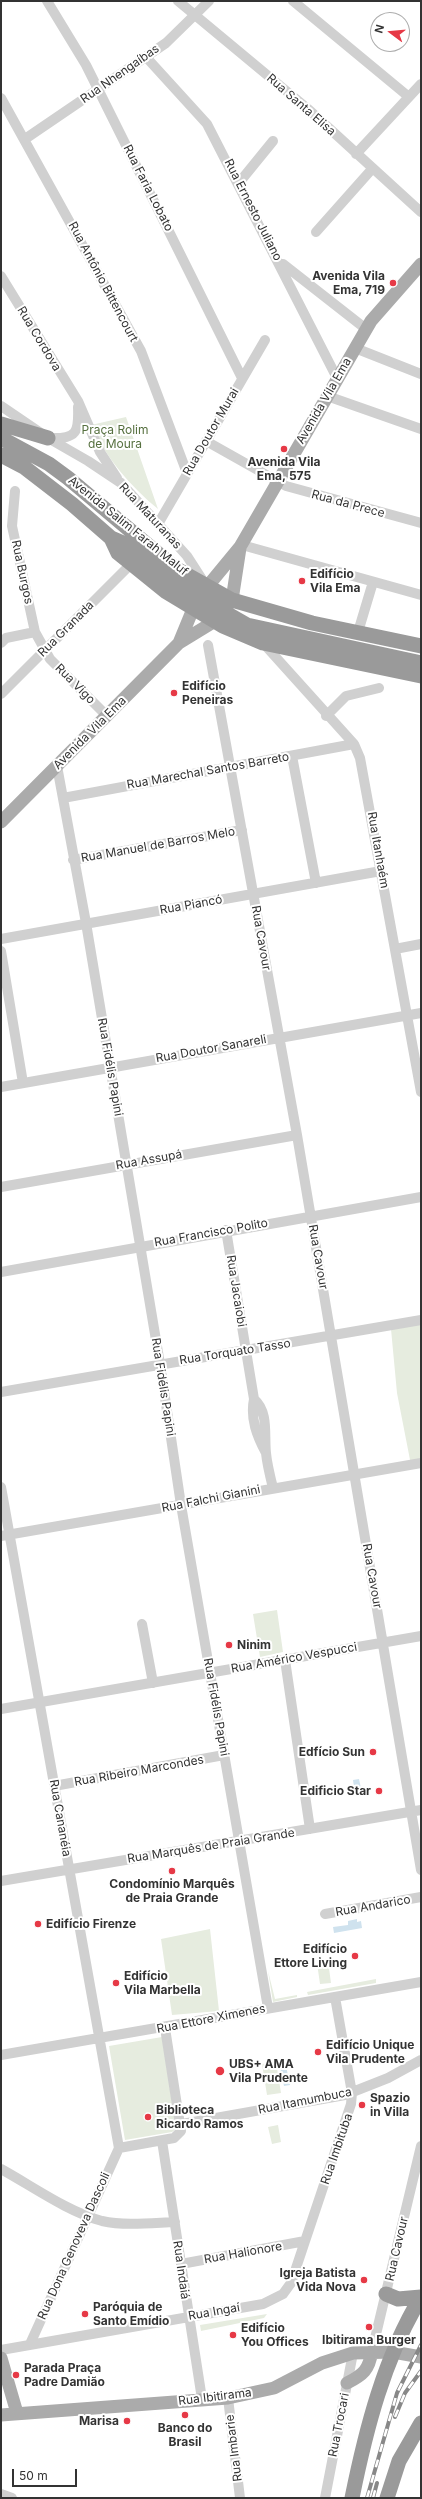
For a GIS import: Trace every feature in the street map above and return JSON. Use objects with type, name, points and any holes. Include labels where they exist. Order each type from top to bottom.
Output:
[{"type":"highway","points":[[1,424],[48,438]]},
{"type":"highway","name":"Avenida Salim Farah Maluf","points":[[1,438],[50,464],[68,478],[175,568],[200,598]]},
{"type":"highway","name":"Avenida Salim Farah Maluf","points":[[1,455],[24,467],[111,538],[118,553],[165,591],[200,598],[232,600],[270,612],[421,646]]},
{"type":"highway","points":[[111,538],[124,544],[170,581],[200,598],[218,617],[262,642],[421,676]]},
{"type":"highway","points":[[218,617],[286,634],[421,663]]},
{"type":"highway","points":[[386,2294],[398,2299],[421,2297]]},
{"type":"highway","points":[[352,2498],[374,2410],[393,2352],[421,2297]]},
{"type":"highway","points":[[387,2498],[399,2460],[421,2423]]},
{"type":"main road","name":"Avenida Vila Ema","points":[[179,643],[200,598],[241,546],[276,482],[366,329],[421,264]]},
{"type":"main road","name":"Avenida Vila Ema","points":[[1,822],[179,643],[218,617],[232,600],[241,546]]},
{"type":"main road","name":"Rua Ibitirama","points":[[1,2414],[228,2398],[274,2388],[322,2363],[353,2353],[372,2351],[393,2352],[421,2357]]},
{"type":"main road","points":[[347,2383],[358,2378],[370,2364],[372,2351]]},
{"type":"main road","points":[[1,2358],[17,2413]]},
{"type":"street","name":"Rua Faria Lobato","points":[[47,1],[98,90],[242,378]]},
{"type":"street","name":"Rua Santa Elisa","points":[[178,1],[308,109],[372,169],[421,212]]},
{"type":"street","name":"Rua Nhengaíbas","points":[[25,139],[166,43],[209,1]]},
{"type":"street","points":[[293,1],[409,97]]},
{"type":"street","name":"Rua Ernesto Juliano","points":[[146,57],[206,124],[280,262],[337,378]]},
{"type":"street","points":[[356,154],[421,84]]},
{"type":"street","name":"Rua Antônio Bittencourt","points":[[1,98],[141,351],[187,473]]},
{"type":"street","points":[[238,184],[273,141]]},
{"type":"street","points":[[316,232],[372,169]]},
{"type":"street","points":[[280,262],[366,329]]},
{"type":"street","name":"Rua Cordova","points":[[1,276],[78,401],[100,452],[121,484]]},
{"type":"street","name":"Rua Doutor Murai","points":[[158,524],[265,340]]},
{"type":"street","points":[[355,348],[421,374]]},
{"type":"street","points":[[327,396],[421,429]]},
{"type":"street","name":"Rua Cordova","points":[[48,438],[68,438],[74,434],[79,425],[78,401]]},
{"type":"street","name":"Rua Maturanas","points":[[1,406],[48,438],[88,461],[121,484],[187,556],[200,598]]},
{"type":"street","name":"Rua da Prece","points":[[206,441],[276,482],[295,490],[421,523]]},
{"type":"street","name":"Avenida Salim Farah Maluf","points":[[1,462],[24,467]]},
{"type":"street","name":"Rua Burgos","points":[[14,491],[12,526],[35,632],[45,651]]},
{"type":"street","points":[[241,546],[421,595]]},
{"type":"street","name":"Rua Granada","points":[[1,694],[131,564]]},
{"type":"street","points":[[358,632],[373,582]]},
{"type":"street","points":[[1,643],[6,638],[35,632]]},
{"type":"street","name":"Rua Itanhaém","points":[[262,642],[326,716],[354,744],[363,767],[421,1092]]},
{"type":"street","name":"Rua Cavour","points":[[208,645],[297,1134],[384,1643],[416,1811],[421,1870]]},
{"type":"street","name":"Rua Vigo","points":[[45,651],[107,716]]},
{"type":"street","points":[[326,716],[346,696],[379,688]]},
{"type":"street","name":"Rua Marechal Santos Barreto","points":[[63,798],[354,744]]},
{"type":"street","points":[[292,756],[316,883]]},
{"type":"street","name":"Rua Fidélis Papini","points":[[57,766],[73,860],[86,924],[160,1364],[181,1505],[268,2008]]},
{"type":"street","name":"Rua Manuel de Barros Melo","points":[[73,860],[242,830]]},
{"type":"street","name":"Rua Piancó","points":[[1,939],[381,871]]},
{"type":"street","points":[[395,948],[421,944]]},
{"type":"street","points":[[1,951],[23,1082]]},
{"type":"street","name":"Rua Doutor Sanareli","points":[[1,1086],[421,1013]]},
{"type":"street","name":"Rua Assupá","points":[[1,1188],[297,1134]]},
{"type":"street","name":"Rua Francisco Polito","points":[[1,1272],[226,1230],[421,1197]]},
{"type":"street","name":"Rua Jacaiobi","points":[[226,1230],[254,1399],[252,1409],[256,1432],[266,1453],[272,1488]]},
{"type":"street","name":"Rua Torquato Tasso","points":[[1,1392],[421,1320]]},
{"type":"street","name":"Rua Falchi Gianini","points":[[6,1536],[421,1463]]},
{"type":"street","name":"Rua Cananéia","points":[[1,1487],[6,1536],[39,1703],[119,2148]]},
{"type":"street","points":[[142,1624],[153,1683]]},
{"type":"street","name":"Rua Américo Vespucci","points":[[1,1709],[421,1636]]},
{"type":"street","points":[[285,1660],[310,1829]]},
{"type":"street","name":"Rua Ribeiro Marcondes","points":[[54,1786],[224,1755]]},
{"type":"street","name":"Rua Marquês de Praia Grande","points":[[1,1881],[416,1811]]},
{"type":"street","name":"Rua Andarico","points":[[325,1914],[421,1897]]},
{"type":"street","name":"Rua Ettore Ximenes","points":[[1,2055],[166,2028],[268,2008],[335,1998],[421,1982]]},
{"type":"street","name":"Rua Imbituba","points":[[283,2294],[291,2283],[346,2125],[352,2093],[335,1998]]},
{"type":"street","points":[[119,2148],[162,2141],[179,2135],[182,2124],[166,2028]]},
{"type":"street","name":"Rua Itamumbuca","points":[[182,2124],[352,2093],[388,2078],[421,2060]]},
{"type":"street","name":"Rua Indaiá","points":[[162,2141],[188,2317],[202,2399]]},
{"type":"street","name":"Rua Cavour","points":[[372,2351],[421,2146]]},
{"type":"street","name":"Rua Dona Genoveva Dascoli","points":[[30,2344],[119,2148]]},
{"type":"street","points":[[1,2169],[89,2216],[117,2222],[175,2222]]},
{"type":"street","name":"Rua Halionore","points":[[181,2264],[305,2241]]},
{"type":"street","name":"Rua Ingaí","points":[[1,2350],[263,2304],[283,2294]]},
{"type":"street","name":"Rua Trocari","points":[[325,2498],[353,2353]]},
{"type":"street","name":"Rua Imbarie","points":[[228,2398],[240,2498]]},
{"type":"street","points":[[1,2494],[12,2498]]},
{"type":"green space","name":"Praça Rolim de Moura","points":[[126,417],[158,509],[128,481],[111,460],[91,425]]},
{"type":"green space","points":[[421,1323],[421,1463],[411,1465],[397,1393],[391,1329]]},
{"type":"green space","points":[[277,1610],[283,1652],[260,1657],[253,1614]]},
{"type":"green space","points":[[210,1929],[219,2011],[172,2015],[161,1939]]},
{"type":"green space","points":[[328,1961],[331,1983],[320,1984],[317,1963]]},
{"type":"green space","points":[[268,1971],[275,1999],[297,1995],[297,1997],[273,2002]]},
{"type":"green space","points":[[376,1979],[376,1983],[308,1995],[307,1992]]},
{"type":"green space","points":[[162,2037],[176,2129],[172,2132],[125,2140],[109,2046]]},
{"type":"green space","points":[[276,2062],[281,2093],[267,2095],[262,2064]]},
{"type":"green space","points":[[278,2125],[281,2142],[272,2144],[268,2127]]},
{"type":"green space","points":[[267,2314],[264,2318],[201,2331],[200,2325]]},
{"type":"water","points":[[359,1779],[362,1793],[355,1794],[353,1780]]},
{"type":"water","points":[[357,1919],[357,1922],[361,1921],[362,1928],[334,1933],[333,1927],[348,1925],[348,1921]]},
{"type":"water","points":[[286,2066],[290,2085],[284,2086],[280,2067]]},
{"type":"railway","points":[[367,2498],[397,2393],[421,2345]]},
{"type":"railway","points":[[395,2417],[405,2393],[421,2371]]},
{"type":"railway","points":[[373,2498],[377,2483]]},
{"type":"place","name":"Avenida Vila Ema, 719","points":[[393,283]]},
{"type":"place","name":"Avenida Vila Ema, 575","points":[[284,449]]},
{"type":"place","name":"Edifício Vila Ema","points":[[302,581]]},
{"type":"place","name":"Edifício Peneiras","points":[[174,693]]},
{"type":"place","name":"Ninim","points":[[229,1645]]},
{"type":"place","name":"Edfício Sun","points":[[373,1752]]},
{"type":"place","name":"Edificio Star","points":[[379,1791]]},
{"type":"place","name":"Condomínio Marquês de Praia Grande","points":[[172,1871]]},
{"type":"place","name":"Edifício Firenze","points":[[38,1924]]},
{"type":"place","name":"Edifício Ettore Living","points":[[355,1956]]},
{"type":"place","name":"Edifício Vila Marbella","points":[[116,1983]]},
{"type":"place","name":"Edifício Unique Vila Prudente","points":[[318,2052]]},
{"type":"place","name":"UBS+ AMA Vila Prudente","points":[[220,2071]]},
{"type":"place","name":"Spazio in Villa","points":[[362,2105]]},
{"type":"place","name":"Biblioteca Ricardo Ramos","points":[[148,2117]]},
{"type":"place","name":"Igreja Batista Vida Nova","points":[[364,2280]]},
{"type":"place","name":"Paróquia de Santo Emídio","points":[[85,2314]]},
{"type":"place","name":"Ibitirama Burger","points":[[369,2327]]},
{"type":"place","name":"Edifício You Offices","points":[[233,2335]]},
{"type":"place","name":"Parada Praça Padre Damião","points":[[16,2375]]},
{"type":"place","name":"Banco do Brasil","points":[[185,2415]]},
{"type":"place","name":"Marisa","points":[[127,2421]]}]
